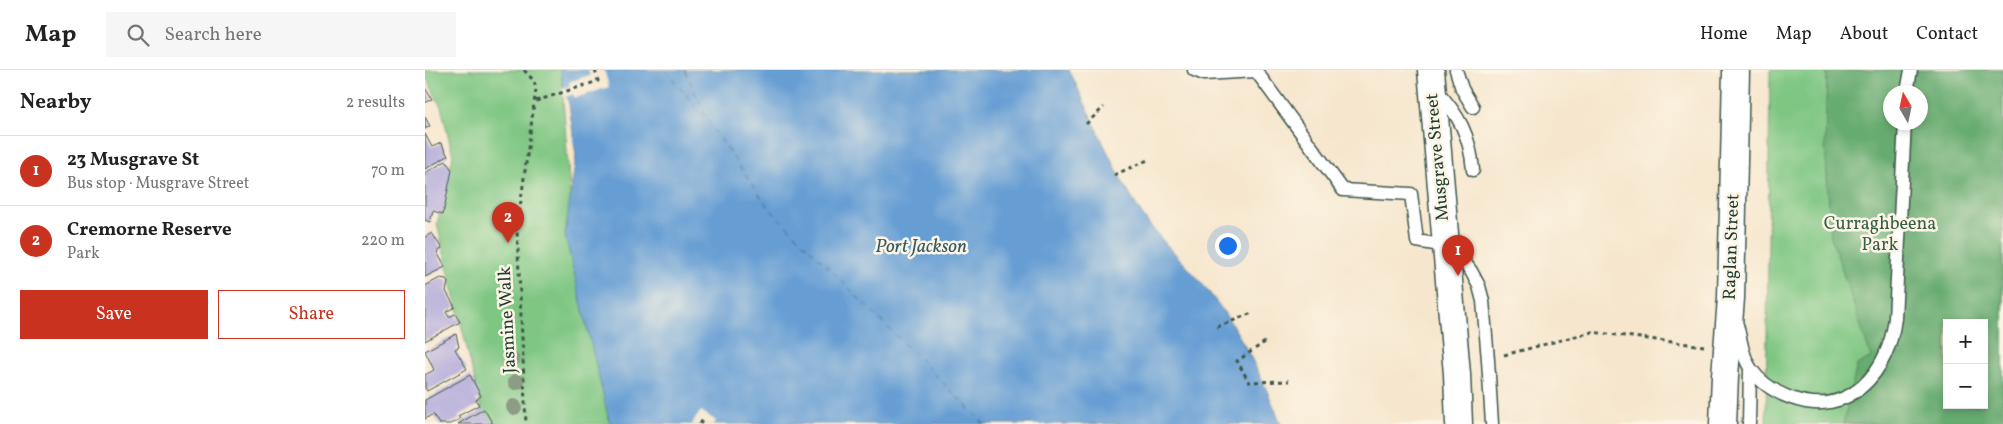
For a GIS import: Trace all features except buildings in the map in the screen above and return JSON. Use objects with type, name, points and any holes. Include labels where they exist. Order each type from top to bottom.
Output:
[{"type":"street","name":"Raglan Street","points":[[1723,424],[1731,298],[1736,70]]},
{"type":"street","name":"Musgrave Street","points":[[1432,78],[1457,374],[1459,424]]},
{"type":"lane","points":[[1194,70],[1204,74],[1256,72],[1343,190],[1411,194],[1417,241],[1446,246],[1471,271],[1479,286],[1483,300],[1491,424]]},
{"type":"lane","points":[[1456,70],[1461,89],[1473,107]]},
{"type":"lane","points":[[1908,85],[1911,70]]},
{"type":"lane","points":[[1432,78],[1467,133],[1473,170]]},
{"type":"lane","points":[[1731,298],[1750,368],[1761,381],[1776,391],[1800,401],[1828,403],[1856,391],[1879,369],[1893,336],[1895,318],[1905,130]]},
{"type":"lane","points":[[1749,424],[1750,368]]},
{"type":"path","name":"Jasmine Walk","points":[[524,70],[534,81],[536,89],[536,101],[517,230],[526,424]]},
{"type":"path","points":[[536,101],[598,81],[595,70]]},
{"type":"path","points":[[1086,124],[1104,107]]},
{"type":"path","points":[[1114,175],[1150,159]]},
{"type":"path","points":[[1217,327],[1252,313]]},
{"type":"path","points":[[1488,360],[1592,332],[1727,349]]},
{"type":"path","points":[[1265,342],[1237,361],[1249,382],[1289,381]]},
{"type":"path","points":[[700,424],[704,418]]},
{"type":"green space","points":[[425,70],[561,70],[575,262],[610,424],[485,424],[437,224],[453,156],[441,107],[425,75]]},
{"type":"green space","name":"Curraghbeena Park","points":[[1770,70],[2003,70],[2003,424],[1766,424]]},
{"type":"green space","name":"Curraghbeena Park","points":[[1827,70],[2003,70],[2003,424],[1843,424],[1857,365],[1871,357],[1831,237],[1825,146]]},
{"type":"water","name":"Port Jackson","points":[[561,70],[1069,70],[1112,161],[1141,213],[1220,306],[1258,372],[1281,424],[610,424],[565,235],[576,156],[569,104]]},
{"type":"pier","points":[[588,70],[604,70],[609,87],[575,98],[573,94],[564,97],[562,89],[570,86],[569,82],[590,75]]},
{"type":"pier","points":[[701,411],[716,421],[714,424],[692,424]]},
{"type":"ferry route","points":[[665,70],[707,120],[768,207],[984,424]]},
{"type":"ferry route","points":[[685,70],[706,117]]},
{"type":"place","name":"Cremorne Reserve","points":[[508,243]]},
{"type":"place","name":"23 Musgrave St","points":[[1458,276]]}]
